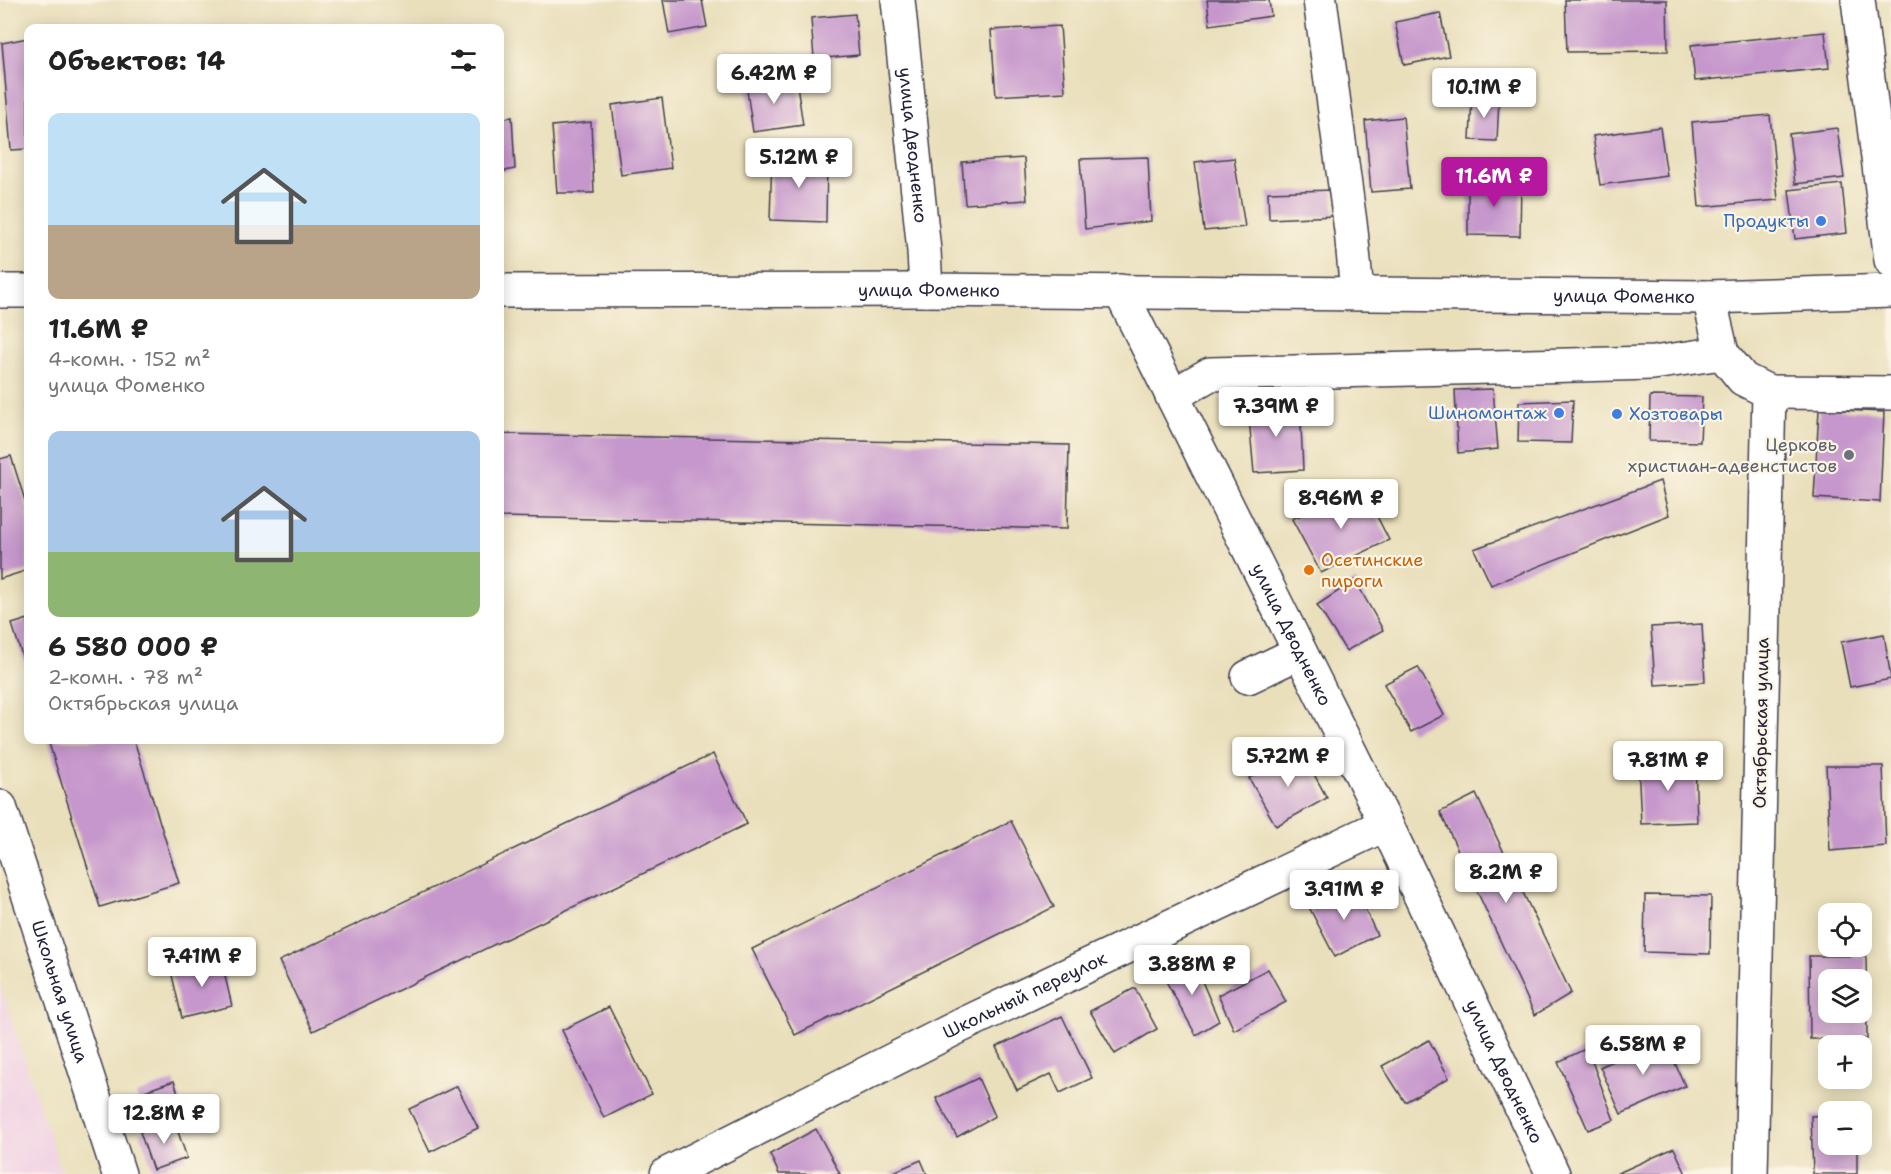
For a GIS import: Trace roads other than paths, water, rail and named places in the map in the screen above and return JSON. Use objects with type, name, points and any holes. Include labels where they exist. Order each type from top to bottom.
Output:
[{"type":"street","name":"улица Дводненко","points":[[898,0],[926,290]]},
{"type":"street","points":[[1320,0],[1353,240],[1357,293]]},
{"type":"street","points":[[1858,0],[1891,260]]},
{"type":"street","name":"улица Фоменко","points":[[504,291],[926,290],[1709,297],[1891,291]]},
{"type":"street","points":[[0,291],[24,291]]},
{"type":"street","name":"улица Дводненко","points":[[1120,291],[1386,824],[1553,1174]]},
{"type":"street","points":[[1709,297],[1722,352],[1743,379],[1769,392],[1891,393]]},
{"type":"street","points":[[1172,396],[1210,374],[1653,363],[1722,352]]},
{"type":"street","name":"Октябрьская улица","points":[[1751,1174],[1769,392]]},
{"type":"street","points":[[1248,677],[1300,652]]},
{"type":"street","name":"Школьная улица","points":[[0,807],[119,1174]]},
{"type":"street","name":"Школьный переулок","points":[[667,1174],[960,1026],[1386,824]]},
{"type":"place","name":"Продукты","points":[[1821,221]]},
{"type":"place","name":"Шиномонтаж","points":[[1559,413]]},
{"type":"place","name":"Хозтовары","points":[[1617,414]]},
{"type":"place","name":"Церковь христиан-адвенстистов","points":[[1849,455]]},
{"type":"place","name":"Осетинские пироги","points":[[1309,570]]}]
